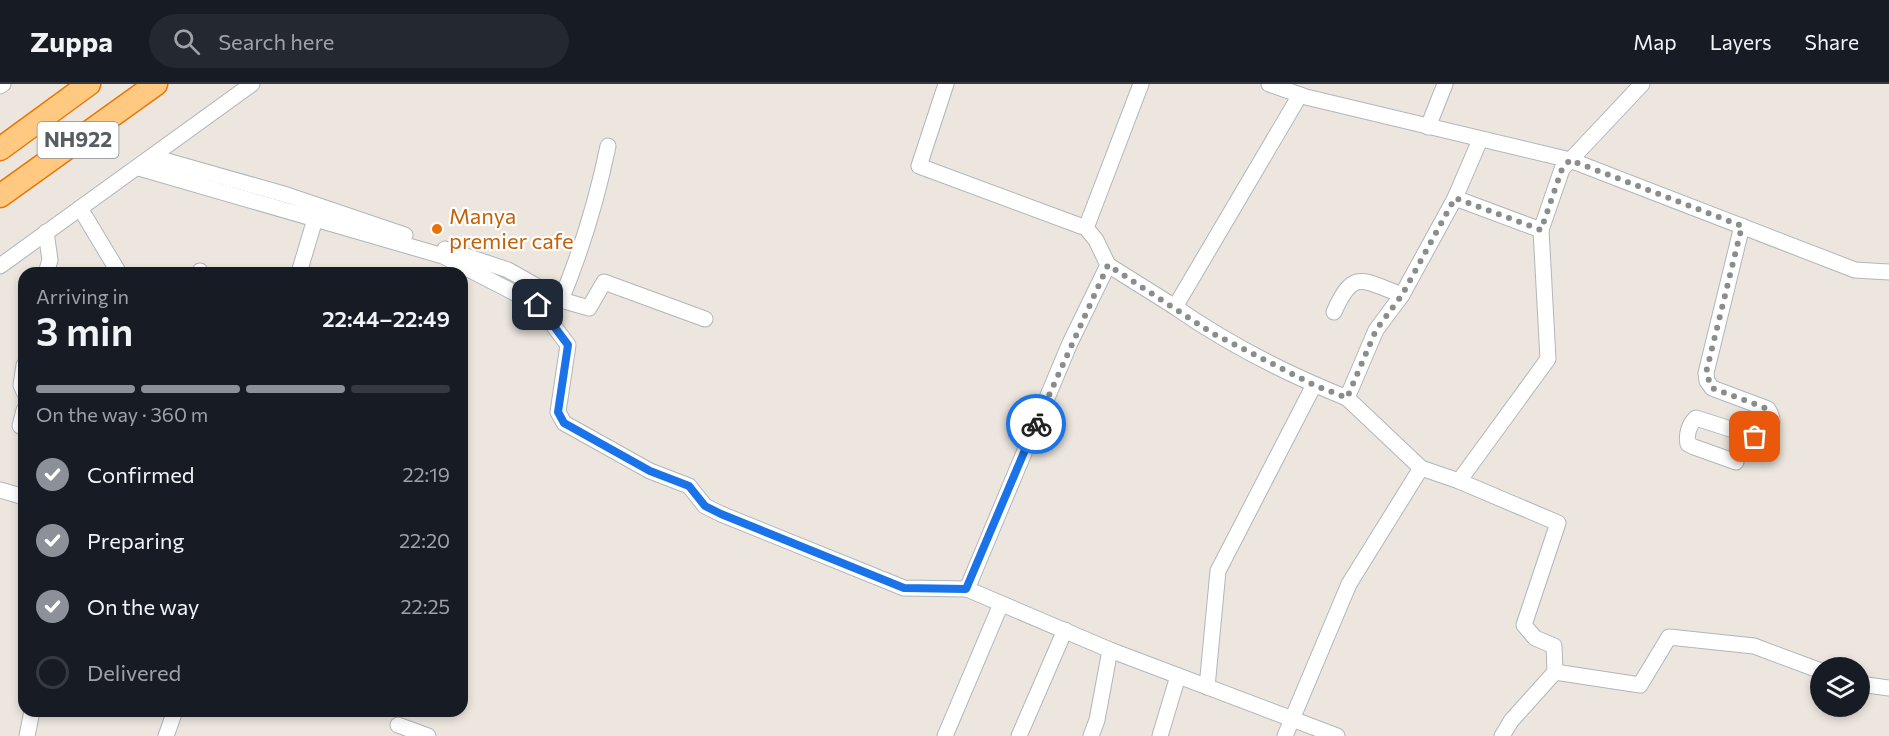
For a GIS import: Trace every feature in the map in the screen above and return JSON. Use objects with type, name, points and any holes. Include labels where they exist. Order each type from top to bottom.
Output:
[{"type":"highway","name":"NH922","points":[[0,149],[89,84]]},
{"type":"highway","name":"NH922","points":[[0,195],[156,84]]},
{"type":"street","points":[[0,266],[153,158],[252,84]]},
{"type":"street","points":[[945,84],[919,166],[1086,228],[1096,240],[1108,265],[1212,333],[1314,385],[1347,398],[1421,468],[1459,481],[1558,523],[1524,625],[1535,638],[1554,646],[1555,672],[1511,721],[1502,736]]},
{"type":"street","points":[[1086,228],[1142,84]]},
{"type":"street","points":[[1269,84],[1306,92],[1428,128],[1570,160],[1855,270],[1889,272]]},
{"type":"street","points":[[1428,128],[1444,84]]},
{"type":"street","points":[[1459,481],[1548,359],[1541,230],[1562,169],[1642,84]]},
{"type":"street","points":[[1175,308],[1306,92]]},
{"type":"street","points":[[1347,398],[1376,330],[1402,295],[1455,198],[1480,140]]},
{"type":"street","points":[[561,300],[585,241],[608,146]]},
{"type":"street","points":[[153,158],[287,195],[508,270],[561,300],[589,308],[604,282],[705,319]]},
{"type":"street","points":[[139,168],[442,256],[464,267]]},
{"type":"street","points":[[1455,198],[1541,230]]},
{"type":"street","points":[[80,208],[115,267]]},
{"type":"street","points":[[301,267],[315,219]]},
{"type":"street","points":[[1736,462],[1694,447],[1687,440],[1690,426],[1696,418],[1755,437],[1768,434],[1773,420],[1768,409],[1712,388],[1707,381],[1706,373],[1742,226]]},
{"type":"street","points":[[46,232],[50,260],[48,267]]},
{"type":"street","points":[[966,589],[1070,343],[1108,265]]},
{"type":"street","points":[[468,269],[538,305],[568,345],[558,412],[564,423],[650,471],[689,486],[705,506],[904,588],[966,589],[1110,650],[1337,736]]},
{"type":"street","points":[[1334,312],[1349,284],[1354,281],[1363,281],[1402,295]]},
{"type":"street","points":[[1207,687],[1218,571],[1314,385]]},
{"type":"street","points":[[1285,736],[1349,584],[1421,468]]},
{"type":"street","points":[[0,490],[18,495]]},
{"type":"street","points":[[945,736],[1001,603]]},
{"type":"street","points":[[1019,736],[1065,630]]},
{"type":"street","points":[[1555,672],[1640,685],[1669,637],[1754,646],[1810,667]]},
{"type":"street","points":[[1091,736],[1097,720],[1110,650]]},
{"type":"street","points":[[1160,736],[1178,676]]},
{"type":"street","points":[[1870,685],[1889,688]]},
{"type":"street","points":[[27,736],[31,717]]},
{"type":"street","points":[[166,736],[173,717]]},
{"type":"street","points":[[398,725],[428,736]]},
{"type":"way so far","points":[[1036,424],[1070,343],[1108,265],[1212,333],[1314,385],[1347,398],[1376,330],[1402,295],[1455,198],[1541,230],[1562,169],[1570,160],[1742,226],[1706,373],[1707,381],[1712,388],[1768,409],[1773,420],[1768,434],[1755,437]]},
{"type":"place","name":"Manya premier cafe","points":[[437,229]]},
{"type":"route","points":[[538,305],[568,345],[558,412],[564,423],[650,471],[689,486],[705,506],[721,514],[904,588],[966,589],[1036,424]]}]
